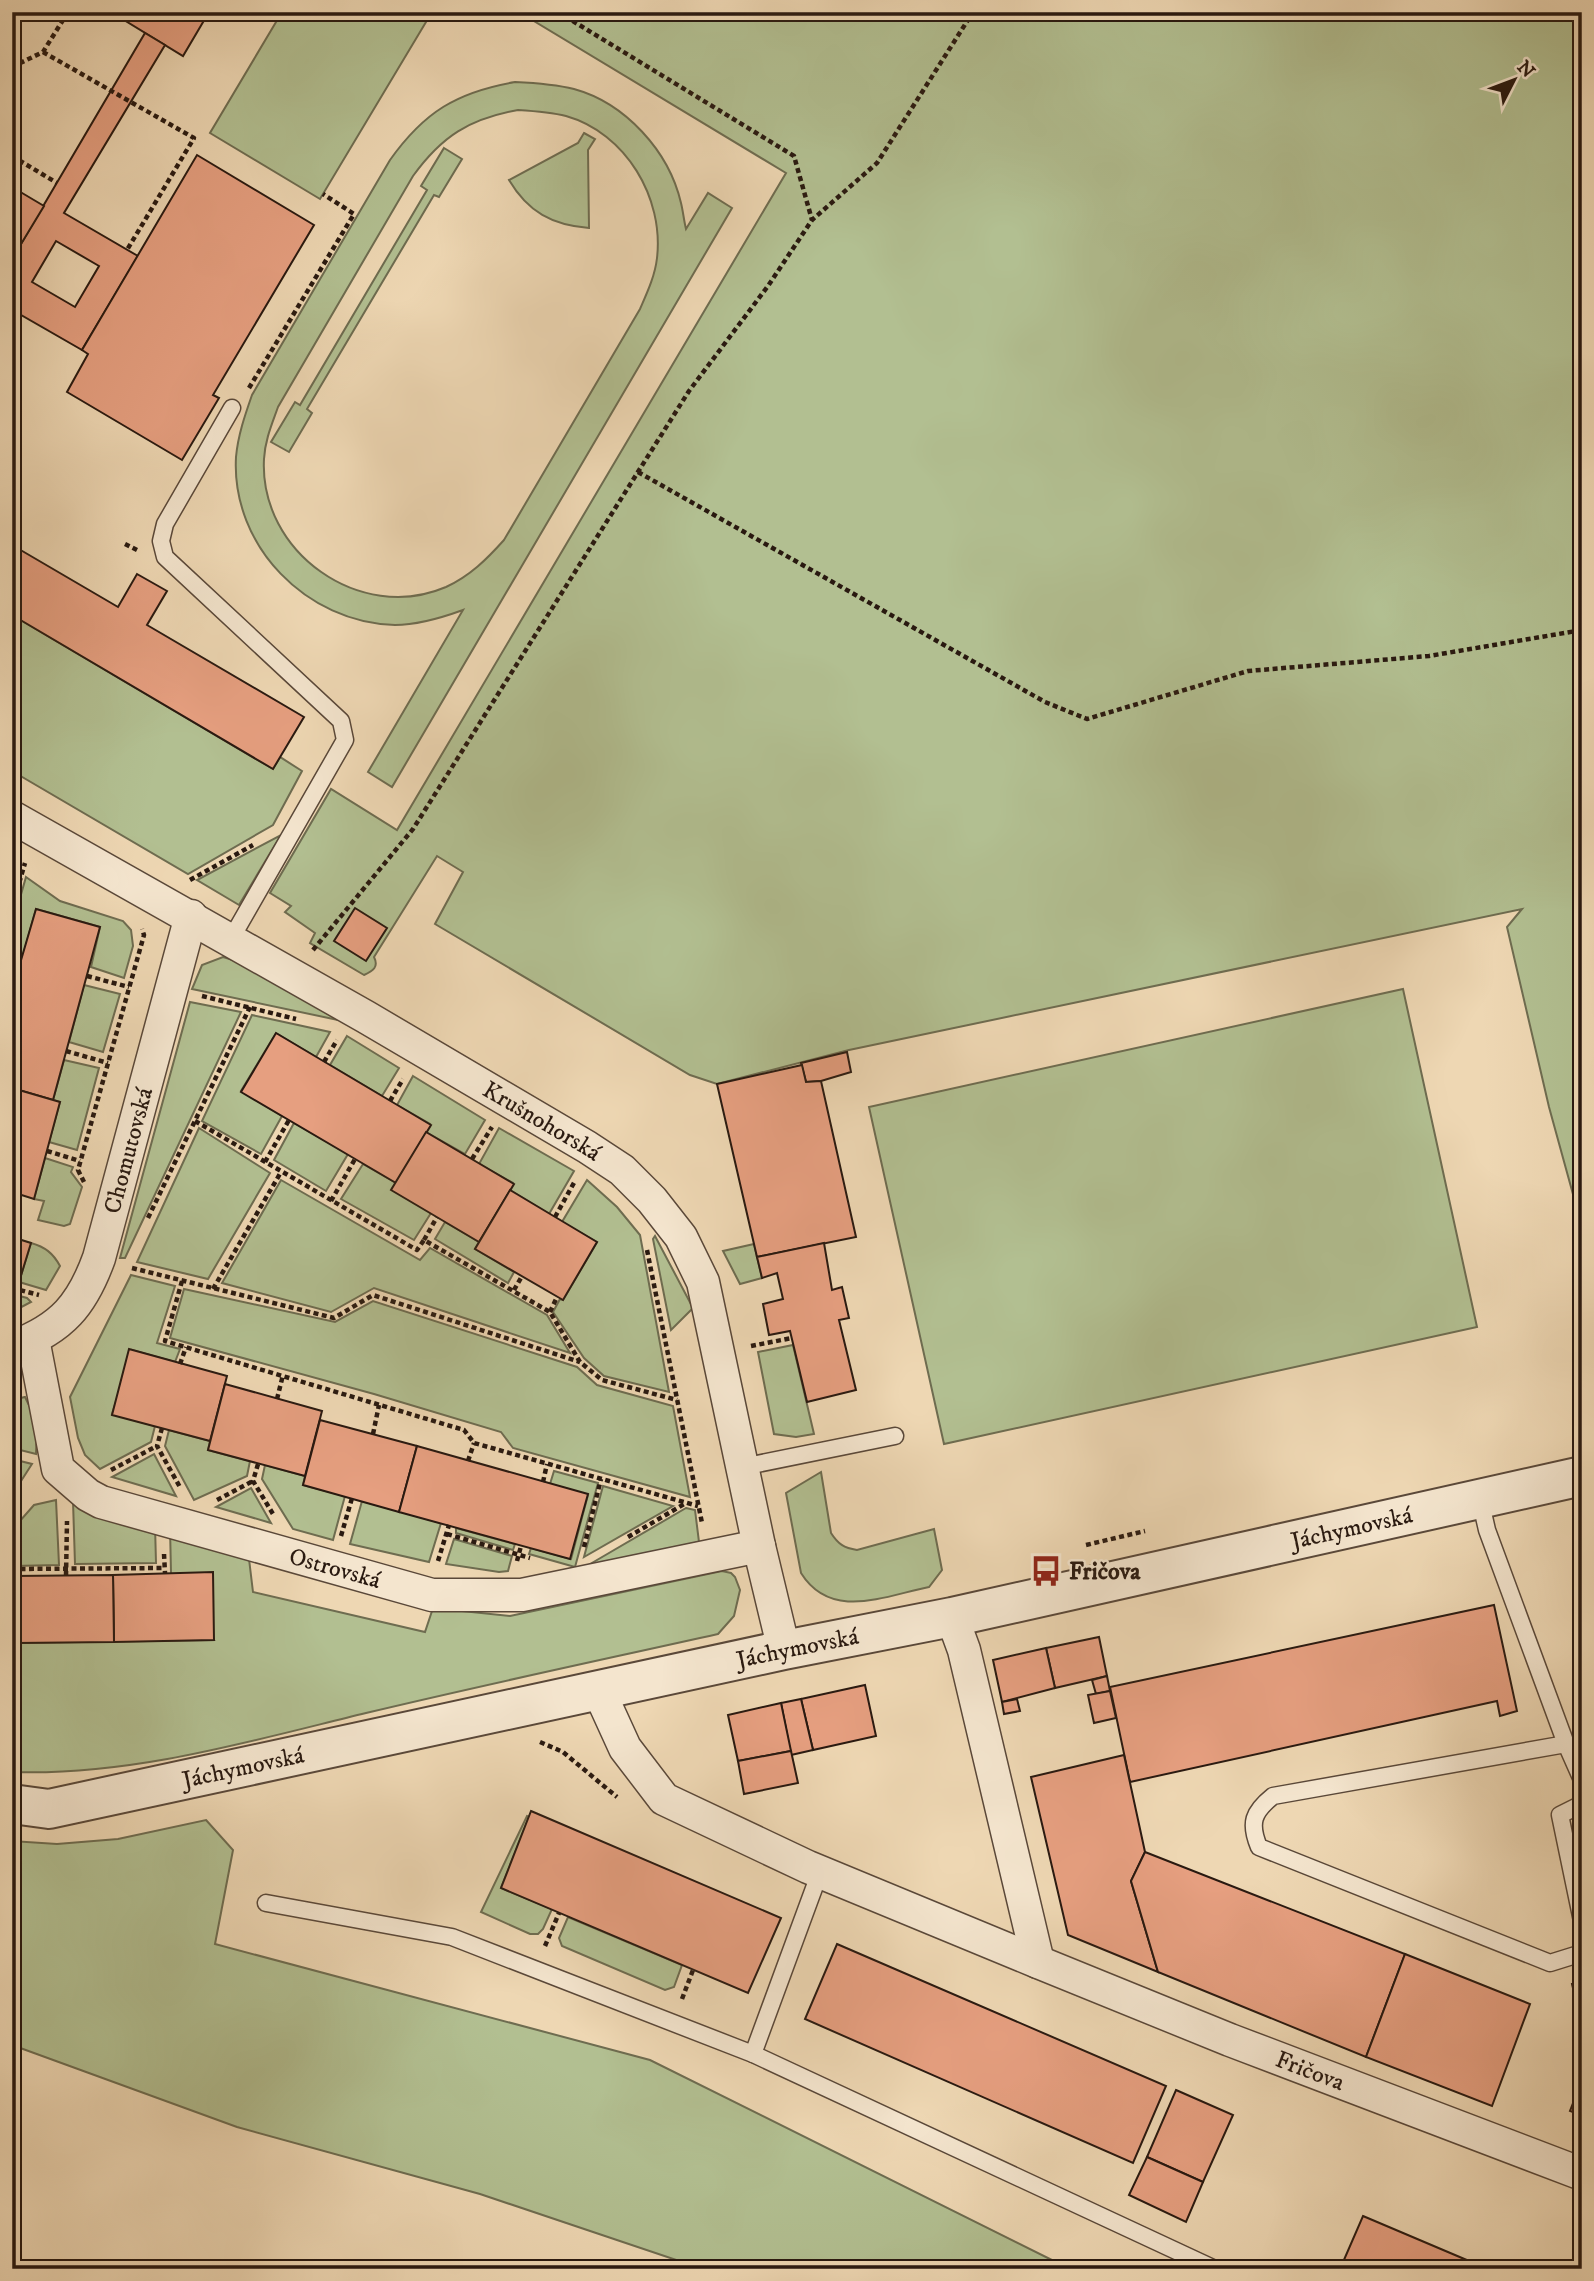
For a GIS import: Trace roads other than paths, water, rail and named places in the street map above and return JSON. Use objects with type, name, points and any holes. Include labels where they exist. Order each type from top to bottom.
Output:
[{"type":"street","name":"Krušnohorská","points":[[12,817],[191,916],[587,1147],[622,1170],[652,1200],[681,1237],[703,1282],[784,1650]]},
{"type":"street","name":"Chomutovská","points":[[22,1343],[54,1327],[88,1288],[99,1258],[191,916]]},
{"type":"street","name":"Ostrovská","points":[[22,1343],[58,1469],[101,1502],[432,1595],[522,1595],[759,1546]]},
{"type":"street","name":"Jáchymovská","points":[[12,1804],[49,1809],[784,1650],[952,1617],[1480,1499],[1581,1480]]},
{"type":"street","points":[[952,1617],[964,1650],[1038,1962]]},
{"type":"street","name":"Fričova","points":[[599,1691],[625,1748],[663,1799],[820,1872],[1038,1962],[1243,2045],[1582,2174]]},
{"type":"lane","points":[[231,939],[345,740],[341,721],[165,557],[161,541],[165,524],[232,408]]},
{"type":"lane","points":[[742,1467],[895,1436]]},
{"type":"lane","points":[[1480,1499],[1487,1530],[1566,1744],[1582,1780]]},
{"type":"lane","points":[[1566,1744],[1273,1796],[1259,1807],[1254,1820],[1254,1833],[1259,1847],[1550,1963],[1582,1952]]},
{"type":"lane","points":[[1582,1804],[1560,1815],[1582,1921]]},
{"type":"lane","points":[[753,2054],[820,1872]]},
{"type":"lane","points":[[266,1903],[452,1937],[753,2054],[1215,2269]]},
{"type":"place","name":"Fričova","points":[[1046,1571]]}]
